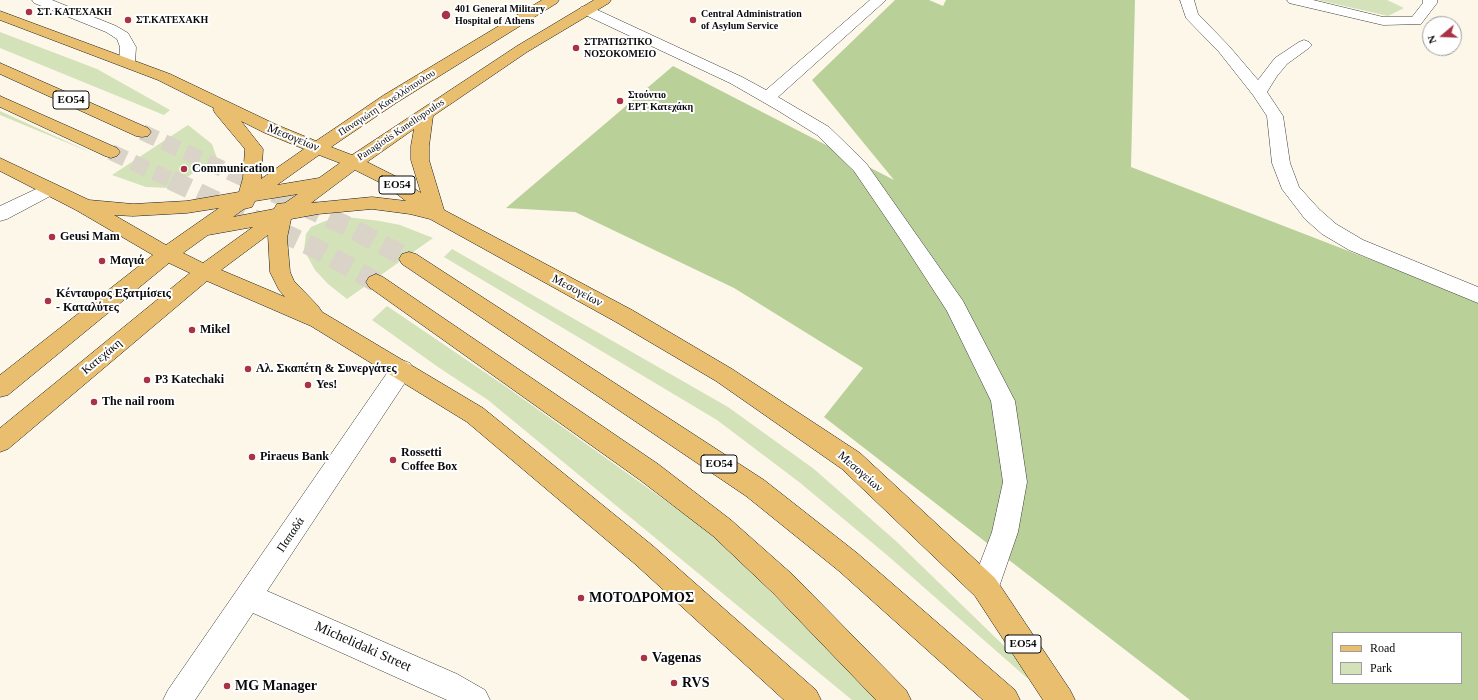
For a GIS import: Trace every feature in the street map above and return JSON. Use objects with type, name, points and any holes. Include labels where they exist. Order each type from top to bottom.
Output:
[{"type":"main road","name":"Παναγιώτη Κανελλόπουλου","points":[[167,254],[317,148],[390,99],[552,0]]},
{"type":"main road","name":"Panagiotis Kanellopoulos","points":[[213,267],[354,162],[522,49],[604,0]]},
{"type":"main road","name":"Μεσογείων","points":[[0,15],[128,62],[164,77],[271,129],[354,162],[391,180],[436,214],[624,316],[717,371],[851,461],[985,587],[1060,700]]},
{"type":"main road","name":"ΕΟ54","points":[[0,68],[142,132]]},
{"type":"main road","name":"ΕΟ54","points":[[0,101],[111,152]]},
{"type":"main road","points":[[213,267],[247,198],[254,167],[254,149],[239,129],[214,101]]},
{"type":"main road","points":[[203,229],[337,205],[372,203],[410,208],[436,214],[420,160],[420,146],[425,114]]},
{"type":"main road","points":[[296,163],[277,238],[280,272],[289,290],[319,320]]},
{"type":"main road","points":[[0,164],[83,205],[167,254],[213,267],[319,320],[475,414],[644,555],[806,700]]},
{"type":"main road","points":[[83,205],[133,210],[170,209],[247,198],[324,183]]},
{"type":"main road","points":[[0,388],[167,254]]},
{"type":"main road","name":"ΕΟ54","points":[[409,259],[755,488],[848,562],[1005,700]]},
{"type":"main road","name":"Κατεχάκη","points":[[0,442],[213,267]]},
{"type":"main road","points":[[376,282],[649,472],[722,528],[783,584],[896,700]]},
{"type":"street","points":[[39,0],[111,29],[123,36],[128,47],[128,62]]},
{"type":"street","points":[[768,98],[879,0]]},
{"type":"street","points":[[1187,0],[1191,15],[1224,49],[1259,92],[1276,116],[1281,163],[1291,189],[1312,214],[1329,229],[1356,245],[1478,295]]},
{"type":"street","points":[[1294,0],[1383,21],[1416,21],[1430,3],[1430,0]]},
{"type":"street","points":[[586,10],[736,80],[768,98],[823,132],[860,167],[956,307],[1003,401],[1015,482],[1005,532],[985,587]]},
{"type":"street","points":[[1259,92],[1281,60],[1304,45]]},
{"type":"street","points":[[0,214],[49,189]]},
{"type":"street","name":"Παπαδά","points":[[178,700],[402,369]]},
{"type":"street","name":"Michelidaki Street","points":[[248,597],[447,684],[475,700]]},
{"type":"green space","points":[[895,0],[929,0],[943,6],[946,0],[1135,0],[1131,167],[1478,301],[1478,700],[1190,700],[824,417],[863,368],[734,288],[575,212],[506,208],[673,66],[894,180],[812,80]]},
{"type":"green space","points":[[1318,0],[1387,0],[1404,8],[1388,16]]},
{"type":"green space","points":[[0,32],[97,69],[170,110],[164,115],[0,48]]},
{"type":"green space","points":[[0,111],[92,153],[0,115]]},
{"type":"green space","points":[[188,125],[212,144],[217,158],[170,188],[146,187],[112,175]]},
{"type":"green space","points":[[346,217],[400,225],[433,238],[347,299],[328,284],[315,270],[304,250],[306,234],[311,227],[325,221]]},
{"type":"green space","points":[[452,249],[728,407],[814,469],[897,542],[1032,673],[1027,678],[887,555],[799,482],[717,420],[444,257]]},
{"type":"green space","points":[[387,306],[505,386],[715,536],[879,700],[852,700],[488,400],[438,367],[372,320]]},
{"type":"tunnel","points":[[142,132],[249,181]]},
{"type":"tunnel","points":[[111,152],[173,181]]},
{"type":"tunnel","points":[[171,180],[315,248],[376,282]]},
{"type":"tunnel","points":[[247,180],[347,226],[409,259]]},
{"type":"place","name":"ΣΤ. ΚΑΤΕΧΑΚΗ","points":[[29,12]]},
{"type":"place","name":"401 General Military Hospital of Athens","points":[[446,15]]},
{"type":"place","name":"ΣΤ.ΚΑΤΕΧΑΚΗ","points":[[128,20]]},
{"type":"place","name":"Central Administration of Asylum Service","points":[[693,20]]},
{"type":"place","name":"ΣΤΡΑΤΙΩΤΙΚΟ ΝΟΣΟΚΟΜΕΙΟ","points":[[576,48]]},
{"type":"place","name":"Στούντιο ΕΡΤ Κατεχάκη","points":[[620,101]]},
{"type":"place","name":"Communication","points":[[184,169]]},
{"type":"place","name":"Geusi Mam","points":[[52,237]]},
{"type":"place","name":"Μαγιά","points":[[102,261]]},
{"type":"place","name":"Κένταυρος Εξατμίσεις - Καταλύτες","points":[[48,301]]},
{"type":"place","name":"Mikel","points":[[192,330]]},
{"type":"place","name":"Αλ. Σκαπέτη & Συνεργάτες","points":[[248,369]]},
{"type":"place","name":"P3 Katechaki","points":[[147,380]]},
{"type":"place","name":"Yes!","points":[[308,385]]},
{"type":"place","name":"The nail room","points":[[94,402]]},
{"type":"place","name":"Piraeus Bank","points":[[252,457]]},
{"type":"place","name":"Rossetti Coffee Box","points":[[393,460]]},
{"type":"place","name":"ΜΟΤΟΔΡΟΜΟΣ","points":[[581,598]]},
{"type":"place","name":"Vagenas","points":[[644,658]]},
{"type":"place","name":"RVS","points":[[674,683]]},
{"type":"place","name":"MG Manager","points":[[227,686]]}]
